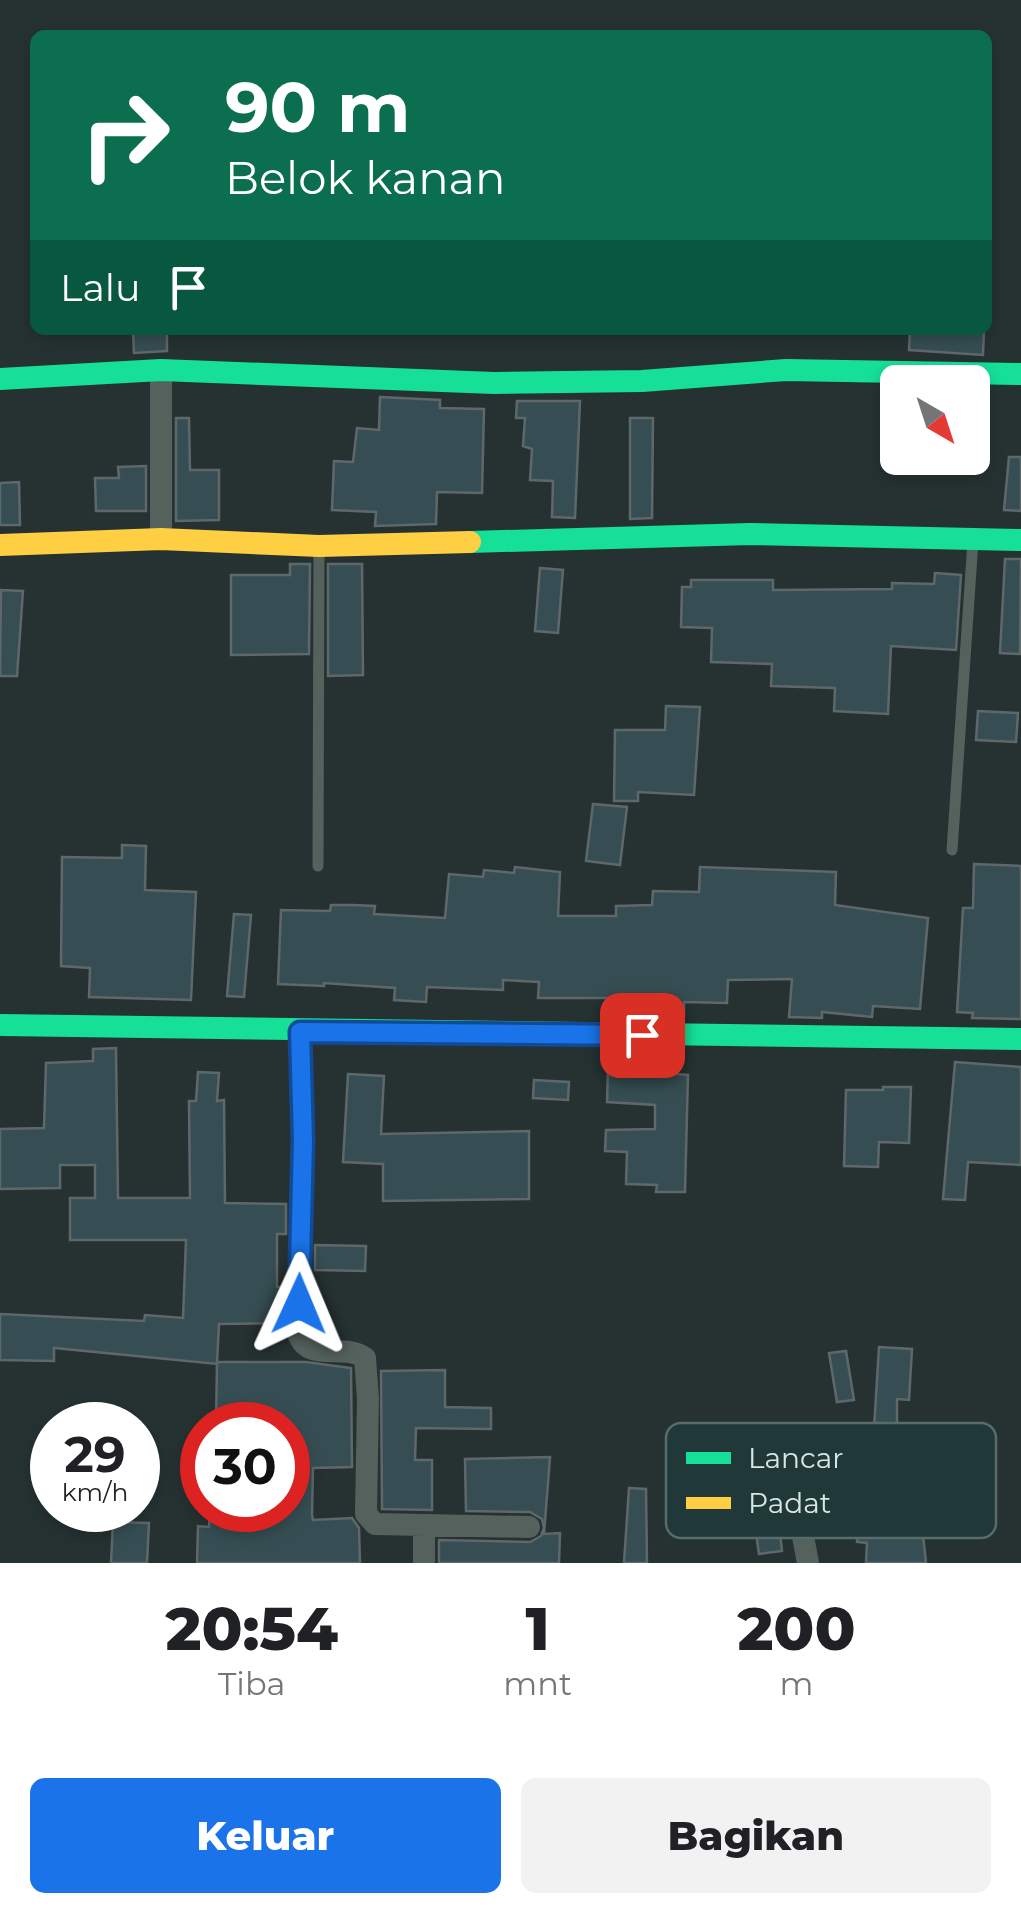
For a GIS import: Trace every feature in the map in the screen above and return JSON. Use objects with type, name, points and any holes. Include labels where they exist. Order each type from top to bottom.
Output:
[{"type":"street","points":[[0,379],[161,370],[494,383],[642,381],[786,370],[1021,374]]},
{"type":"street","points":[[161,370],[161,539]]},
{"type":"street","points":[[0,545],[161,539],[319,546],[712,535],[1021,540]]},
{"type":"street","points":[[0,1025],[1021,1039]]},
{"type":"street","points":[[300,1032],[303,1141],[298,1333],[306,1347],[360,1354],[368,1366],[366,1514],[375,1524],[529,1527]]},
{"type":"street","points":[[424,1527],[424,1563]]},
{"type":"street","points":[[803,1538],[808,1563]]},
{"type":"lane","points":[[952,850],[973,537]]},
{"type":"lane","points":[[318,866],[319,546]]},
{"type":"building","points":[[133,335],[167,335],[167,351],[134,353]]},
{"type":"building","points":[[910,335],[984,335],[983,355],[909,350]]},
{"type":"building","points":[[380,397],[440,400],[440,408],[484,409],[482,493],[437,492],[436,524],[375,526],[376,512],[332,510],[334,461],[353,462],[357,428],[379,430]]},
{"type":"building","points":[[517,401],[580,401],[575,518],[552,517],[553,481],[530,480],[532,449],[523,446],[525,418],[516,418]]},
{"type":"building","points":[[176,418],[189,418],[190,470],[219,470],[219,520],[176,521]]},
{"type":"building","points":[[630,418],[653,418],[652,518],[630,519]]},
{"type":"building","points":[[1009,457],[1021,457],[1021,511],[1004,510]]},
{"type":"building","points":[[146,466],[146,511],[96,511],[95,478],[119,478],[118,467]]},
{"type":"building","points":[[19,482],[20,525],[0,525],[0,483]]},
{"type":"building","points":[[1005,559],[1021,559],[1020,654],[1000,653]]},
{"type":"building","points":[[290,564],[310,564],[309,654],[231,655],[231,575],[290,575]]},
{"type":"building","points":[[328,564],[362,564],[363,675],[328,676]]},
{"type":"building","points":[[540,568],[563,570],[558,633],[535,631]]},
{"type":"building","points":[[935,573],[961,575],[956,650],[891,646],[888,714],[834,711],[835,688],[771,686],[772,664],[711,662],[712,628],[681,627],[682,587],[691,587],[691,580],[773,580],[773,590],[892,589],[892,583],[934,584]]},
{"type":"building","points":[[1,590],[23,591],[17,676],[0,676]]},
{"type":"building","points":[[666,706],[700,707],[694,795],[638,792],[638,801],[614,801],[615,730],[665,730]]},
{"type":"building","points":[[978,711],[1018,713],[1016,742],[976,740]]},
{"type":"building","points":[[593,804],[627,807],[620,865],[586,861]]},
{"type":"building","points":[[122,845],[146,846],[145,890],[196,892],[191,1000],[89,997],[90,968],[61,966],[62,857],[122,858]]},
{"type":"building","points":[[974,864],[1021,866],[1021,1019],[972,1018],[973,1013],[957,1012],[963,908],[973,908]]},
{"type":"building","points":[[515,867],[560,872],[558,916],[616,916],[616,906],[652,905],[653,891],[699,892],[700,867],[836,872],[835,905],[928,918],[920,1009],[873,1006],[872,1017],[822,1012],[822,1018],[789,1017],[792,979],[728,980],[727,1003],[684,1002],[684,1016],[648,1015],[649,1010],[619,1011],[618,998],[538,998],[539,982],[503,980],[503,990],[427,987],[426,1002],[394,1000],[395,988],[278,984],[281,910],[330,911],[331,905],[375,906],[374,914],[445,918],[449,874],[483,877],[484,870],[514,873]]},
{"type":"building","points":[[234,914],[251,915],[244,997],[227,996]]},
{"type":"building","points":[[116,1048],[118,1198],[190,1198],[189,1101],[196,1101],[198,1072],[219,1073],[217,1101],[224,1100],[225,1203],[286,1204],[286,1234],[277,1234],[277,1287],[284,1287],[283,1323],[219,1324],[217,1364],[54,1348],[54,1361],[0,1360],[0,1314],[144,1321],[145,1315],[183,1318],[186,1240],[70,1240],[70,1198],[95,1198],[95,1165],[60,1165],[60,1188],[0,1189],[0,1129],[44,1128],[46,1063],[93,1061],[93,1049]]},
{"type":"building","points":[[955,1062],[1021,1067],[1021,1165],[968,1162],[965,1200],[943,1199]]},
{"type":"building","points":[[608,1069],[688,1075],[685,1192],[656,1192],[657,1185],[626,1184],[627,1152],[605,1151],[606,1130],[655,1129],[655,1105],[607,1102]]},
{"type":"building","points":[[348,1074],[384,1076],[381,1134],[529,1131],[529,1199],[383,1201],[383,1164],[343,1162]]},
{"type":"building","points":[[534,1080],[569,1082],[568,1100],[533,1098]]},
{"type":"building","points":[[911,1087],[909,1143],[879,1142],[878,1167],[844,1166],[846,1090]]},
{"type":"building","points":[[315,1245],[366,1246],[365,1271],[315,1270]]},
{"type":"building","points":[[879,1347],[912,1349],[909,1400],[897,1399],[897,1423],[874,1423]]},
{"type":"building","points":[[846,1351],[854,1400],[837,1402],[829,1353]]},
{"type":"building","points":[[217,1362],[306,1362],[351,1368],[352,1467],[313,1468],[312,1515],[313,1520],[352,1518],[359,1528],[360,1563],[197,1563],[198,1532],[310,1532],[310,1402],[216,1402]]},
{"type":"building","points":[[445,1370],[445,1407],[491,1408],[491,1429],[416,1428],[415,1460],[432,1460],[432,1510],[382,1509],[381,1371]]},
{"type":"building","points":[[550,1457],[544,1534],[560,1533],[559,1563],[439,1563],[439,1540],[530,1542],[541,1536],[544,1528],[542,1519],[530,1512],[466,1511],[465,1459]]},
{"type":"building","points":[[629,1488],[646,1489],[647,1563],[624,1563]]},
{"type":"building","points":[[113,1532],[149,1532],[147,1563],[111,1563]]},
{"type":"building","points":[[757,1538],[781,1538],[782,1551],[759,1554]]},
{"type":"building","points":[[857,1538],[923,1538],[926,1563],[866,1563],[867,1543],[857,1542]]},
{"type":"traffic: fast","points":[[0,379],[161,370],[494,383],[642,381],[786,370],[1021,374]]},
{"type":"traffic: fast","points":[[470,542],[750,534],[1021,540]]},
{"type":"traffic: fast","points":[[0,1025],[1021,1039]]},
{"type":"traffic: slow","points":[[0,545],[161,539],[319,546],[470,542]]},
{"type":"route","points":[[299,1304],[303,1141],[300,1032],[642,1035]]}]
